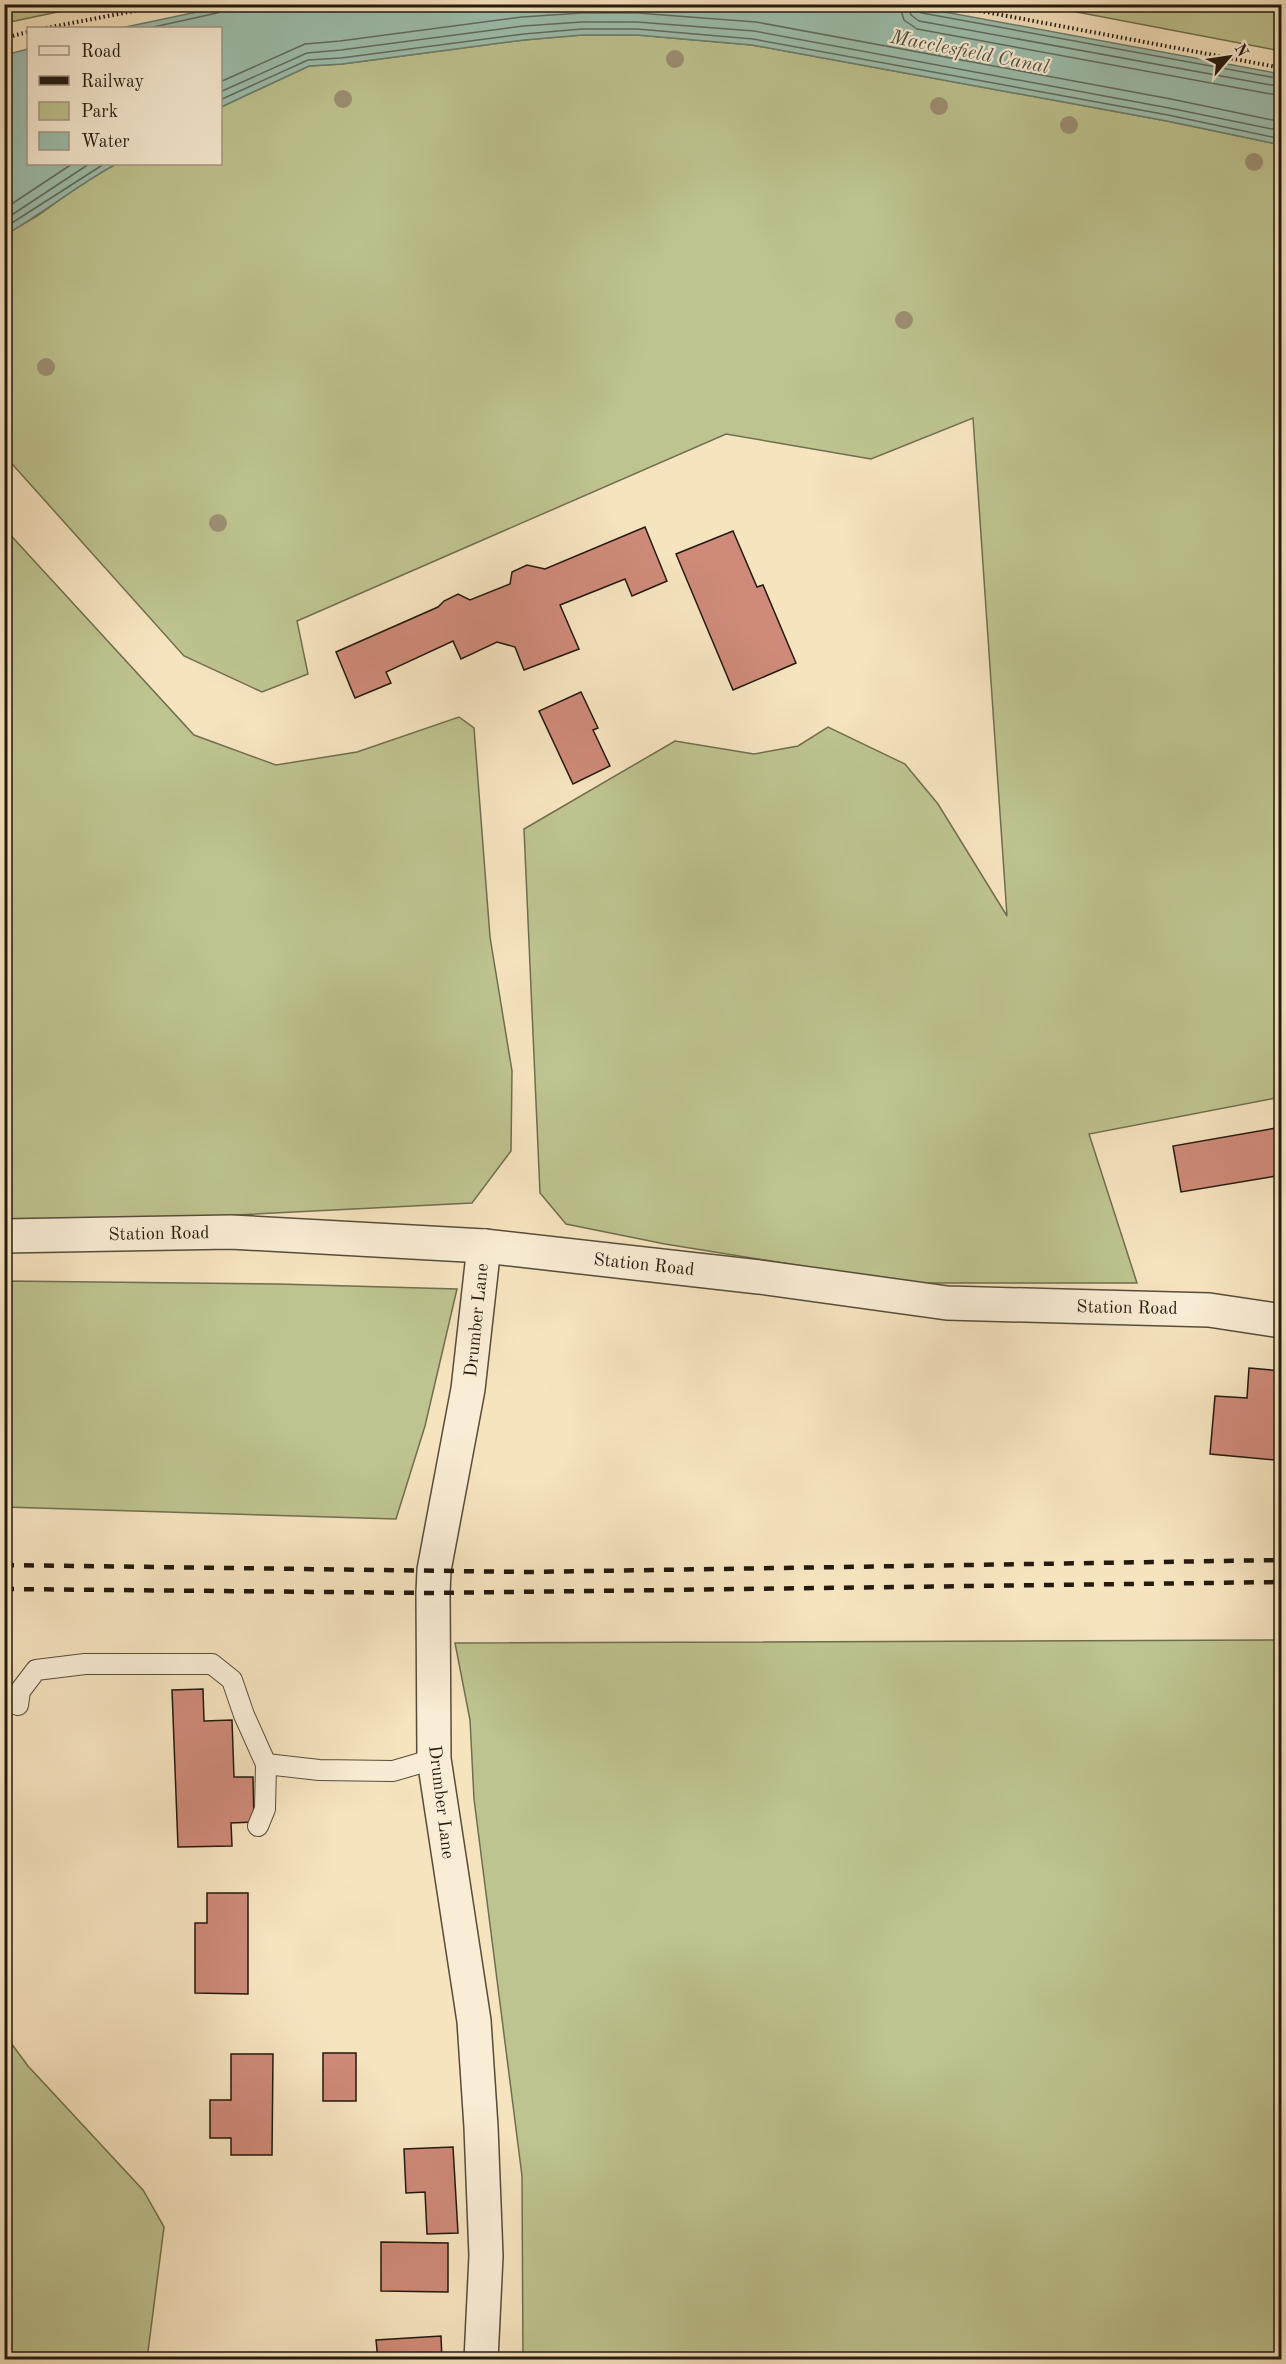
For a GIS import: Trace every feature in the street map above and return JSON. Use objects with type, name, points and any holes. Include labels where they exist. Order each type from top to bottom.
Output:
[{"type":"street","name":"Station Road","points":[[4,1236],[231,1232],[484,1246],[759,1277],[947,1303],[1209,1310],[1281,1321]]},
{"type":"street","name":"Drumber Lane","points":[[481,2360],[486,2256],[474,2021],[434,1759],[434,1570],[468,1389],[484,1246]]},
{"type":"lane","points":[[18,1705],[20,1691],[36,1670],[85,1664],[212,1664],[232,1680],[243,1715],[266,1764],[265,1809],[258,1826]]},
{"type":"lane","points":[[266,1764],[319,1770],[393,1771],[434,1759]]},
{"type":"path","points":[[51,27],[170,4]]},
{"type":"path","points":[[944,4],[1281,68]]},
{"type":"path","points":[[4,38],[27,32]]},
{"type":"green space","points":[[5,4],[91,4],[91,5],[5,23]]},
{"type":"green space","points":[[1040,5],[1281,5],[1281,51]]},
{"type":"green space","points":[[582,35],[637,35],[752,45],[1167,121],[1281,145],[1281,1097],[1089,1134],[1137,1283],[907,1283],[665,1244],[566,1224],[540,1193],[524,829],[675,741],[754,754],[798,746],[828,727],[905,764],[938,804],[1007,916],[973,418],[871,459],[726,434],[297,621],[308,674],[262,692],[184,656],[5,456],[4,235],[37,216],[90,178],[114,165],[222,165],[222,107],[309,66],[342,64],[524,40]]},
{"type":"green space","points":[[4,528],[194,735],[276,765],[357,752],[459,717],[474,728],[490,937],[512,1071],[511,1151],[472,1203],[98,1222],[5,1221]]},
{"type":"green space","points":[[5,1281],[278,1284],[457,1289],[425,1426],[396,1519],[5,1507]]},
{"type":"green space","points":[[1281,1640],[1281,2359],[523,2359],[522,2176],[474,1799],[470,1720],[455,1643]]},
{"type":"green space","points":[[5,2035],[28,2066],[143,2190],[164,2227],[147,2359],[5,2359]]},
{"type":"water","name":"Macclesfield Canal","points":[[230,5],[907,5],[1281,74],[1281,145],[1167,121],[752,45],[637,35],[582,35],[524,40],[342,64],[309,66],[222,107],[222,27],[126,27]]},
{"type":"water","points":[[27,49],[27,165],[114,165],[5,235],[5,55]]},
{"type":"building","points":[[645,527],[667,581],[632,596],[625,579],[560,605],[579,649],[524,670],[515,647],[497,642],[461,659],[453,641],[386,672],[391,683],[355,698],[336,652],[438,607],[458,594],[470,600],[510,584],[512,572],[527,565],[545,569]]},
{"type":"building","points":[[733,531],[757,587],[763,585],[796,663],[733,690],[676,554]]},
{"type":"building","points":[[581,692],[598,728],[593,730],[610,766],[573,784],[539,711]]},
{"type":"building","points":[[1282,1127],[1282,1175],[1181,1192],[1173,1146]]},
{"type":"building","points":[[1249,1368],[1282,1371],[1275,1460],[1210,1454],[1215,1396],[1247,1398]]},
{"type":"building","points":[[7,1657],[8,1704],[4,1704],[4,1658]]},
{"type":"building","points":[[203,1689],[204,1721],[232,1720],[234,1777],[253,1777],[254,1822],[231,1823],[232,1846],[178,1847],[172,1690]]},
{"type":"building","points":[[207,1893],[248,1893],[248,1994],[195,1993],[195,1923],[207,1923]]},
{"type":"building","points":[[323,2053],[356,2053],[356,2101],[323,2101]]},
{"type":"building","points":[[231,2054],[273,2054],[272,2155],[231,2155],[231,2138],[210,2138],[210,2100],[231,2100]]},
{"type":"building","points":[[453,2147],[458,2233],[427,2234],[425,2192],[406,2193],[404,2149]]},
{"type":"building","points":[[381,2242],[448,2243],[448,2292],[381,2291]]},
{"type":"building","points":[[441,2336],[442,2360],[378,2360],[376,2340]]},
{"type":"railway","points":[[4,1565],[529,1572],[1282,1560]]},
{"type":"railway","points":[[4,1589],[433,1593],[1282,1582]]}]
